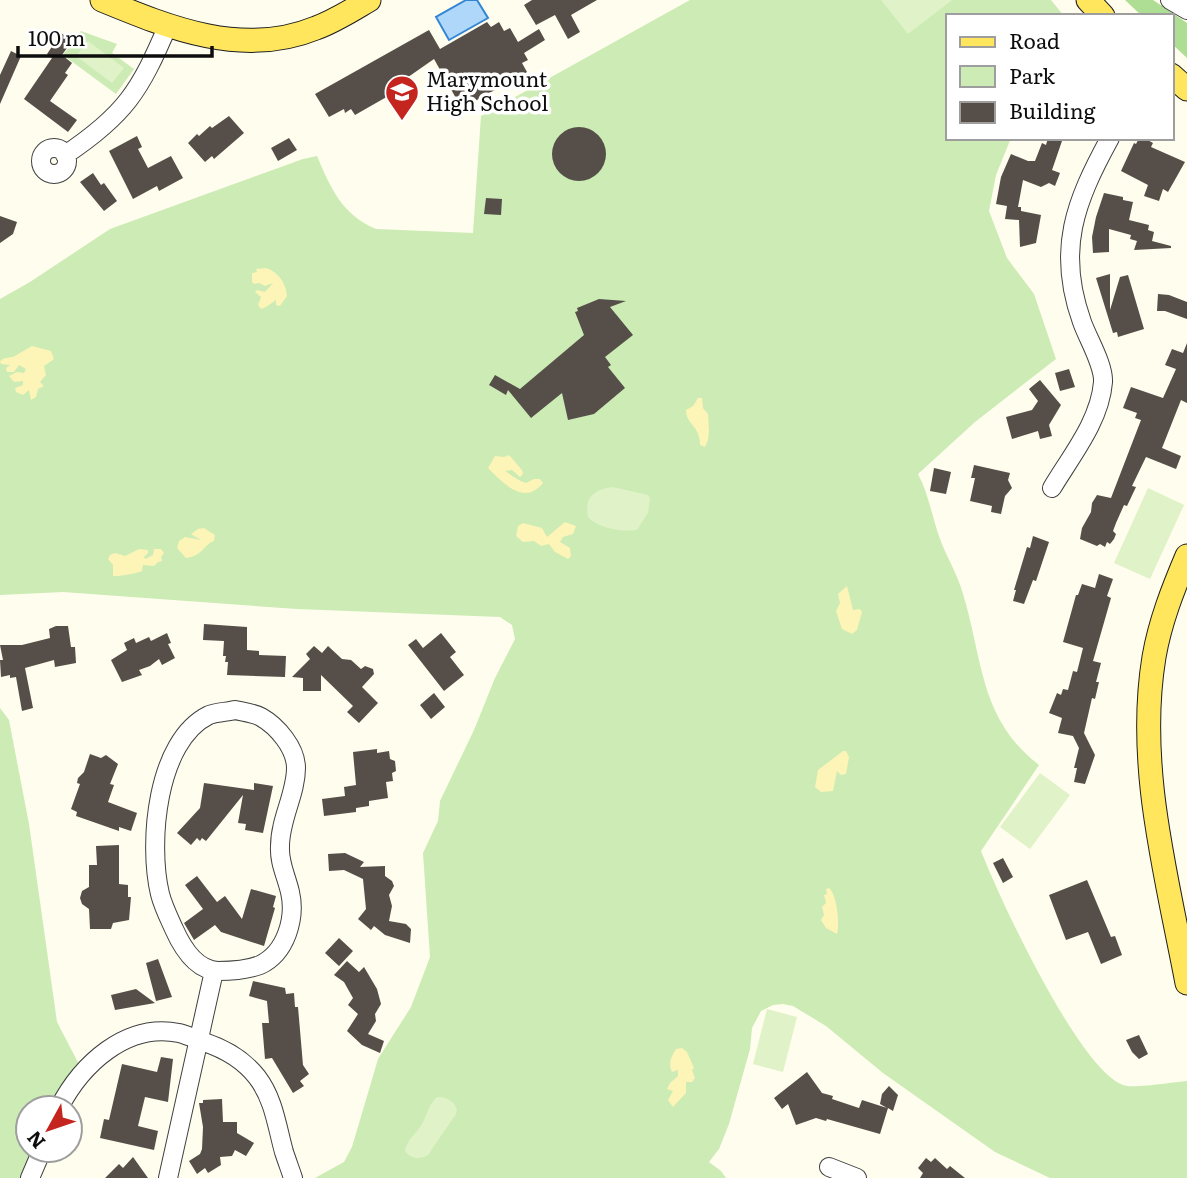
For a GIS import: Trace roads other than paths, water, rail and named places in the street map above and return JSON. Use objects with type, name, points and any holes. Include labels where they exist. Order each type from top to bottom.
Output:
[{"type":"main road","points":[[102,0],[212,38],[264,41],[317,28],[369,0]]},
{"type":"main road","points":[[1088,0],[1101,14]]},
{"type":"main road","points":[[1173,77],[1187,89]]},
{"type":"main road","points":[[1187,556],[1162,622],[1156,649],[1148,727],[1156,816],[1187,983]]},
{"type":"street","points":[[1170,0],[1187,10]]},
{"type":"street","points":[[65,155],[110,122],[131,99],[148,71],[168,25]]},
{"type":"street","points":[[1052,488],[1100,403],[1103,379],[1101,366],[1090,346],[1073,299],[1069,244],[1075,216],[1092,171],[1110,140]]},
{"type":"street","points":[[236,710],[259,716],[275,727],[289,744],[296,766],[280,830],[281,868],[290,891],[293,912],[288,932],[278,950],[262,964],[245,969],[214,971],[194,961],[180,944],[160,895],[155,853],[159,801],[173,754],[184,737],[210,714],[236,710]]},
{"type":"street","points":[[168,1178],[214,971]]},
{"type":"street","points":[[69,1094],[83,1072],[99,1056],[116,1045],[154,1032],[178,1033],[226,1049],[257,1077],[270,1098],[293,1178]]},
{"type":"street","points":[[829,1167],[857,1178]]},
{"type":"water","points":[[466,0],[477,0],[488,18],[449,40],[436,17]]},
{"type":"place","name":"Marymount High School","points":[[402,122]]}]
